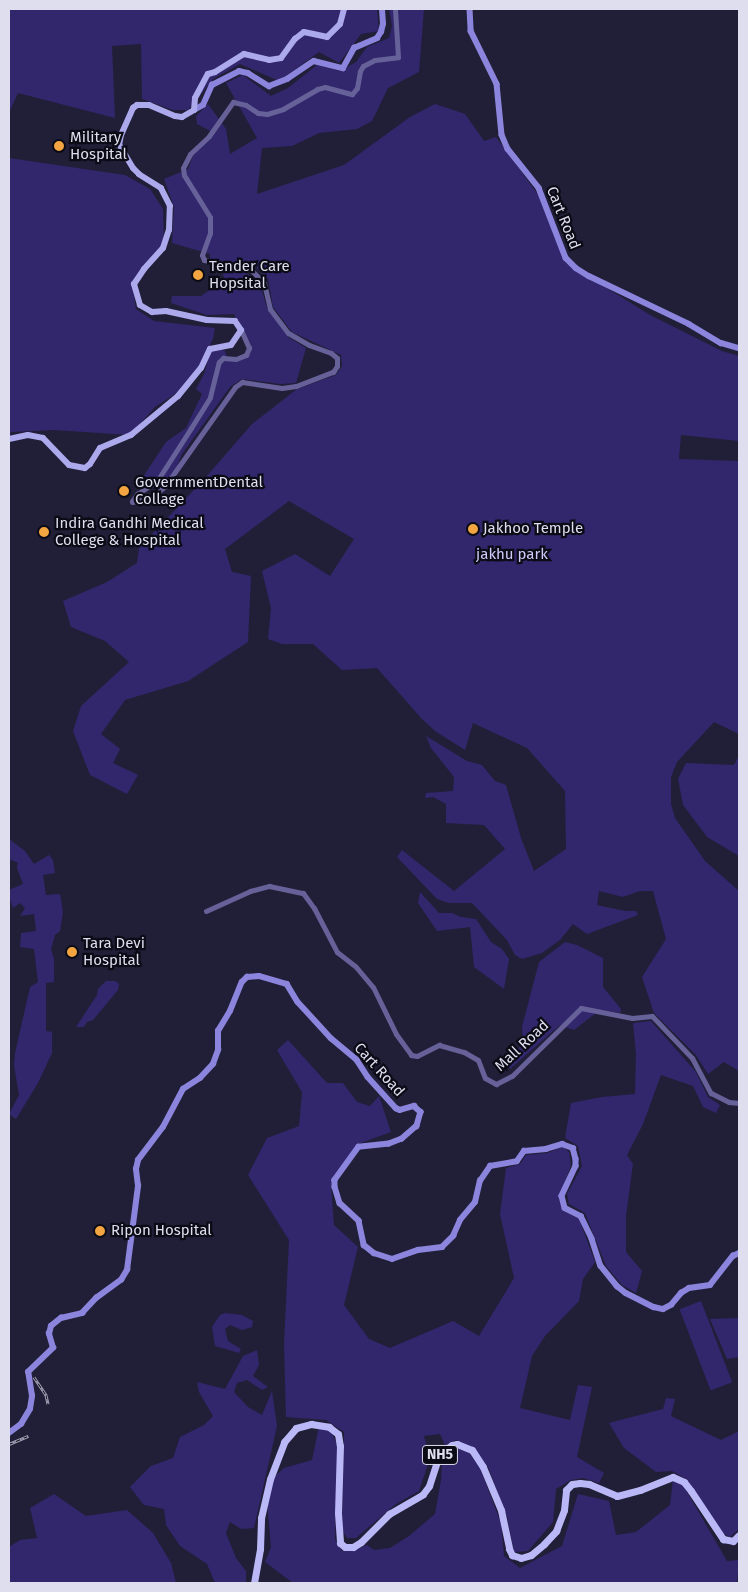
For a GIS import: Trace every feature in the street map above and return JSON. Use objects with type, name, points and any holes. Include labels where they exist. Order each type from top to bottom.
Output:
[{"type":"highway","name":"NH5","points":[[254,1583],[260,1549],[261,1518],[270,1479],[284,1442],[296,1428],[311,1424],[329,1427],[338,1434],[340,1446],[339,1533],[340,1543],[344,1547],[353,1547],[361,1542],[389,1514],[422,1494],[429,1486],[440,1454],[452,1445],[457,1444],[472,1450],[483,1467],[501,1510],[509,1550],[512,1555],[521,1558],[530,1555],[556,1531],[564,1510],[566,1490],[572,1484],[580,1482],[617,1496],[640,1490],[673,1477],[684,1482],[723,1539],[733,1541],[739,1535]]},
{"type":"main road","points":[[194,110],[195,98],[208,74],[218,71],[244,54],[269,60],[281,58],[295,39],[304,32],[327,37],[340,24],[344,9]]},
{"type":"main road","points":[[9,439],[28,434],[36,436],[48,442],[69,465],[78,468],[87,467],[100,448],[131,435],[178,396],[201,368],[210,348],[231,345],[241,330],[235,321],[207,320],[166,311],[147,311],[140,305],[134,284],[163,248],[169,230],[170,206],[160,188],[133,168],[119,145],[121,135],[133,108],[149,105],[177,117],[203,105],[212,85],[239,71],[248,73],[269,86],[288,79],[314,61],[343,68],[354,48],[377,38],[381,32],[384,24],[382,9]]},
{"type":"main road","name":"Cart Road","points":[[470,9],[471,32],[497,84],[502,135],[508,149],[539,188],[566,258],[576,268],[589,276],[689,324],[721,343],[739,348]]},
{"type":"main road","name":"Cart Road","points":[[9,1433],[21,1424],[30,1409],[32,1396],[28,1372],[53,1348],[49,1334],[52,1326],[61,1318],[82,1313],[96,1298],[121,1280],[127,1270],[138,1186],[136,1169],[138,1160],[163,1127],[183,1089],[200,1078],[213,1064],[218,1050],[218,1031],[230,1011],[242,982],[247,977],[259,976],[287,984],[298,1002],[331,1038],[357,1060],[368,1077],[396,1108],[400,1110],[414,1106],[421,1112],[417,1126],[402,1139],[388,1144],[359,1147],[335,1180],[340,1203],[359,1221],[364,1245],[374,1253],[392,1259],[418,1250],[442,1247],[453,1236],[460,1220],[475,1202],[480,1180],[490,1166],[517,1160],[524,1151],[546,1149],[562,1144],[573,1148],[576,1159],[576,1166],[562,1196],[565,1208],[581,1216],[592,1239],[600,1266],[617,1286],[626,1293],[654,1307],[663,1309],[672,1306],[681,1293],[689,1288],[710,1285],[734,1256],[739,1253]]},
{"type":"street","points":[[241,330],[249,348],[246,355],[236,359],[223,358],[219,362],[210,397],[191,428],[156,481],[137,494],[132,502],[152,497],[165,486],[235,387],[242,382],[282,388],[296,386],[333,372],[337,366],[337,358],[331,353],[309,345],[288,333],[270,309],[264,282],[254,272],[241,267],[204,260],[202,255],[210,233],[210,217],[184,175],[183,168],[190,154],[205,140],[233,102],[246,105],[258,113],[268,114],[283,109],[306,95],[325,87],[352,94],[357,88],[363,66],[375,60],[398,57],[395,9]]},
{"type":"street","name":"Mall Road","points":[[206,911],[250,891],[268,886],[304,894],[314,908],[337,952],[356,968],[373,987],[396,1034],[411,1055],[417,1056],[439,1046],[464,1052],[478,1060],[485,1078],[496,1084],[512,1076],[580,1008],[632,1018],[652,1016],[692,1058],[711,1093],[729,1102],[739,1103]]},
{"type":"green space","points":[[9,9],[377,9],[379,31],[361,34],[339,63],[319,52],[279,81],[240,64],[213,79],[188,110],[173,110],[142,99],[141,44],[112,46],[115,118],[18,93],[9,113]]},
{"type":"green space","name":"jakhu park","points":[[389,9],[424,9],[419,72],[388,88],[372,121],[357,129],[319,133],[292,146],[262,148],[257,194],[344,165],[410,117],[435,104],[465,114],[484,141],[496,137],[545,204],[565,262],[650,315],[722,351],[739,356],[739,441],[681,435],[679,459],[739,461],[739,734],[714,722],[677,762],[671,777],[671,804],[675,818],[705,861],[739,891],[739,1071],[724,1062],[708,1074],[696,1055],[654,1013],[642,977],[666,939],[653,891],[640,891],[623,897],[599,891],[597,905],[625,911],[636,911],[638,915],[587,934],[573,924],[560,940],[542,953],[522,959],[515,955],[507,940],[472,903],[449,903],[437,899],[397,857],[402,850],[454,891],[505,849],[484,825],[446,823],[446,804],[433,797],[425,798],[426,793],[453,791],[454,777],[431,748],[426,736],[467,761],[482,765],[495,781],[506,785],[521,838],[534,871],[566,849],[565,791],[527,748],[473,723],[465,750],[435,731],[377,668],[342,670],[313,644],[282,644],[268,639],[271,608],[262,571],[295,554],[330,576],[354,539],[289,501],[225,549],[232,572],[251,576],[248,642],[188,681],[125,700],[101,734],[120,749],[113,763],[138,775],[127,794],[90,775],[73,731],[81,706],[129,662],[105,641],[71,627],[63,601],[107,582],[137,563],[139,548],[206,477],[252,424],[297,389],[336,375],[342,366],[341,355],[292,332],[273,307],[268,279],[257,268],[242,261],[215,266],[210,263],[210,254],[172,243],[174,207],[164,179],[188,169],[194,153],[212,132],[197,124],[196,116],[208,104],[226,129],[230,154],[257,138],[226,83],[243,75],[271,96],[288,88],[317,65],[340,71],[356,62],[367,47],[389,38],[392,26]]},
{"type":"green space","points":[[9,158],[125,175],[150,189],[163,209],[164,242],[132,284],[136,309],[154,321],[215,328],[213,339],[190,384],[155,407],[130,435],[54,430],[11,432],[9,439]]},
{"type":"green space","points":[[241,269],[260,284],[267,308],[288,337],[306,348],[296,383],[280,384],[242,379],[230,387],[182,454],[173,477],[158,491],[141,480],[166,442],[186,428],[202,394],[196,389],[204,374],[210,353],[216,348],[225,351],[228,360],[248,356],[252,348],[234,314],[207,315],[171,303],[172,296],[201,296],[224,280],[223,272]]},
{"type":"green space","points":[[739,755],[739,856],[707,837],[683,805],[678,779],[686,763],[734,765]]},
{"type":"green space","points":[[9,839],[25,851],[34,864],[49,855],[53,860],[55,873],[43,875],[46,895],[60,894],[63,912],[60,931],[55,935],[51,949],[54,959],[54,982],[46,983],[46,1031],[52,1032],[52,1053],[38,1083],[16,1119],[9,1114],[19,1095],[14,1065],[15,1053],[30,987],[38,982],[34,949],[20,947],[21,933],[36,931],[34,914],[20,916],[25,908],[20,903],[13,908],[9,897],[9,890],[23,884],[17,868],[18,863],[9,859]]},
{"type":"green space","points":[[420,892],[439,913],[452,913],[461,917],[476,919],[491,942],[502,949],[509,959],[504,989],[474,967],[470,927],[437,931],[418,903]]},
{"type":"green space","points":[[565,942],[577,945],[603,958],[603,987],[621,1009],[620,1013],[600,1010],[574,1030],[560,1025],[510,1069],[506,1063],[523,1043],[522,1027],[539,962]]},
{"type":"green space","points":[[106,981],[115,981],[119,984],[118,990],[93,1020],[87,1022],[84,1027],[76,1027],[97,995],[98,989]]},
{"type":"green space","points":[[651,1021],[696,1072],[708,1097],[720,1105],[716,1113],[703,1107],[693,1086],[661,1075],[643,1124],[627,1155],[633,1164],[626,1216],[626,1252],[642,1271],[636,1293],[622,1285],[606,1266],[585,1213],[569,1204],[567,1194],[582,1166],[578,1146],[565,1138],[571,1103],[602,1097],[635,1094],[636,1054],[633,1023]]},
{"type":"green space","points":[[288,1040],[327,1083],[343,1083],[357,1102],[370,1106],[379,1096],[391,1132],[358,1144],[333,1177],[331,1187],[334,1225],[358,1247],[344,1305],[369,1339],[390,1348],[453,1321],[479,1336],[514,1278],[500,1214],[506,1168],[520,1164],[526,1155],[547,1153],[563,1147],[569,1152],[571,1165],[560,1195],[562,1210],[579,1219],[595,1262],[583,1279],[579,1301],[545,1336],[532,1356],[520,1408],[570,1420],[578,1385],[592,1387],[577,1457],[604,1473],[599,1483],[583,1478],[571,1480],[556,1489],[553,1522],[528,1551],[514,1552],[507,1517],[488,1467],[472,1448],[456,1440],[445,1445],[440,1434],[424,1436],[430,1458],[419,1491],[396,1504],[356,1538],[347,1538],[342,1530],[344,1432],[326,1420],[286,1417],[284,1344],[289,1240],[248,1175],[267,1138],[299,1126],[302,1092],[277,1050]]},
{"type":"green space","points":[[701,1301],[732,1382],[711,1390],[680,1309]]},
{"type":"green space","points":[[225,1313],[242,1315],[253,1321],[252,1327],[242,1330],[230,1325],[225,1329],[228,1341],[241,1349],[239,1353],[215,1346],[212,1327],[220,1315]]},
{"type":"green space","points":[[739,1318],[739,1357],[727,1359],[710,1319]]},
{"type":"green space","points":[[257,1350],[259,1365],[253,1376],[268,1387],[262,1390],[247,1380],[237,1383],[234,1392],[248,1407],[262,1415],[272,1391],[277,1426],[254,1528],[241,1529],[230,1522],[226,1533],[236,1558],[246,1571],[246,1583],[215,1583],[207,1564],[180,1546],[166,1525],[164,1509],[144,1505],[130,1487],[151,1466],[173,1458],[180,1437],[204,1425],[213,1416],[199,1392],[197,1382],[225,1389],[243,1356]]},
{"type":"green space","points":[[666,1398],[675,1399],[671,1416],[721,1440],[739,1431],[739,1529],[730,1537],[724,1534],[686,1479],[672,1471],[656,1472],[624,1448],[609,1423],[663,1409]]},
{"type":"green space","points":[[319,1426],[331,1432],[338,1446],[335,1539],[342,1551],[352,1551],[367,1545],[374,1550],[390,1548],[409,1536],[435,1514],[442,1462],[455,1448],[469,1452],[480,1468],[501,1523],[504,1556],[520,1568],[562,1546],[578,1494],[609,1501],[616,1535],[636,1532],[670,1505],[673,1480],[683,1485],[727,1561],[739,1560],[737,1583],[293,1583],[265,1562],[271,1547],[267,1501],[275,1476],[284,1468],[312,1460]]},
{"type":"green space","points":[[54,1494],[86,1516],[127,1510],[153,1533],[171,1563],[176,1583],[9,1583],[9,1547],[20,1540],[37,1538],[30,1508]]},
{"type":"railway","points":[[34,1377],[46,1395],[48,1404]]},
{"type":"railway","points":[[9,1444],[28,1436]]},
{"type":"place","name":"Military Hospital","points":[[59,146]]},
{"type":"place","name":"Tender Care Hopsital","points":[[198,275]]},
{"type":"place","name":"GovernmentDental Collage","points":[[124,491]]},
{"type":"place","name":"Jakhoo Temple","points":[[473,529]]},
{"type":"place","name":"Indira Gandhi Medical College & Hospital","points":[[44,532]]},
{"type":"place","name":"Tara Devi Hospital","points":[[72,952]]},
{"type":"place","name":"Ripon Hospital","points":[[100,1231]]}]
